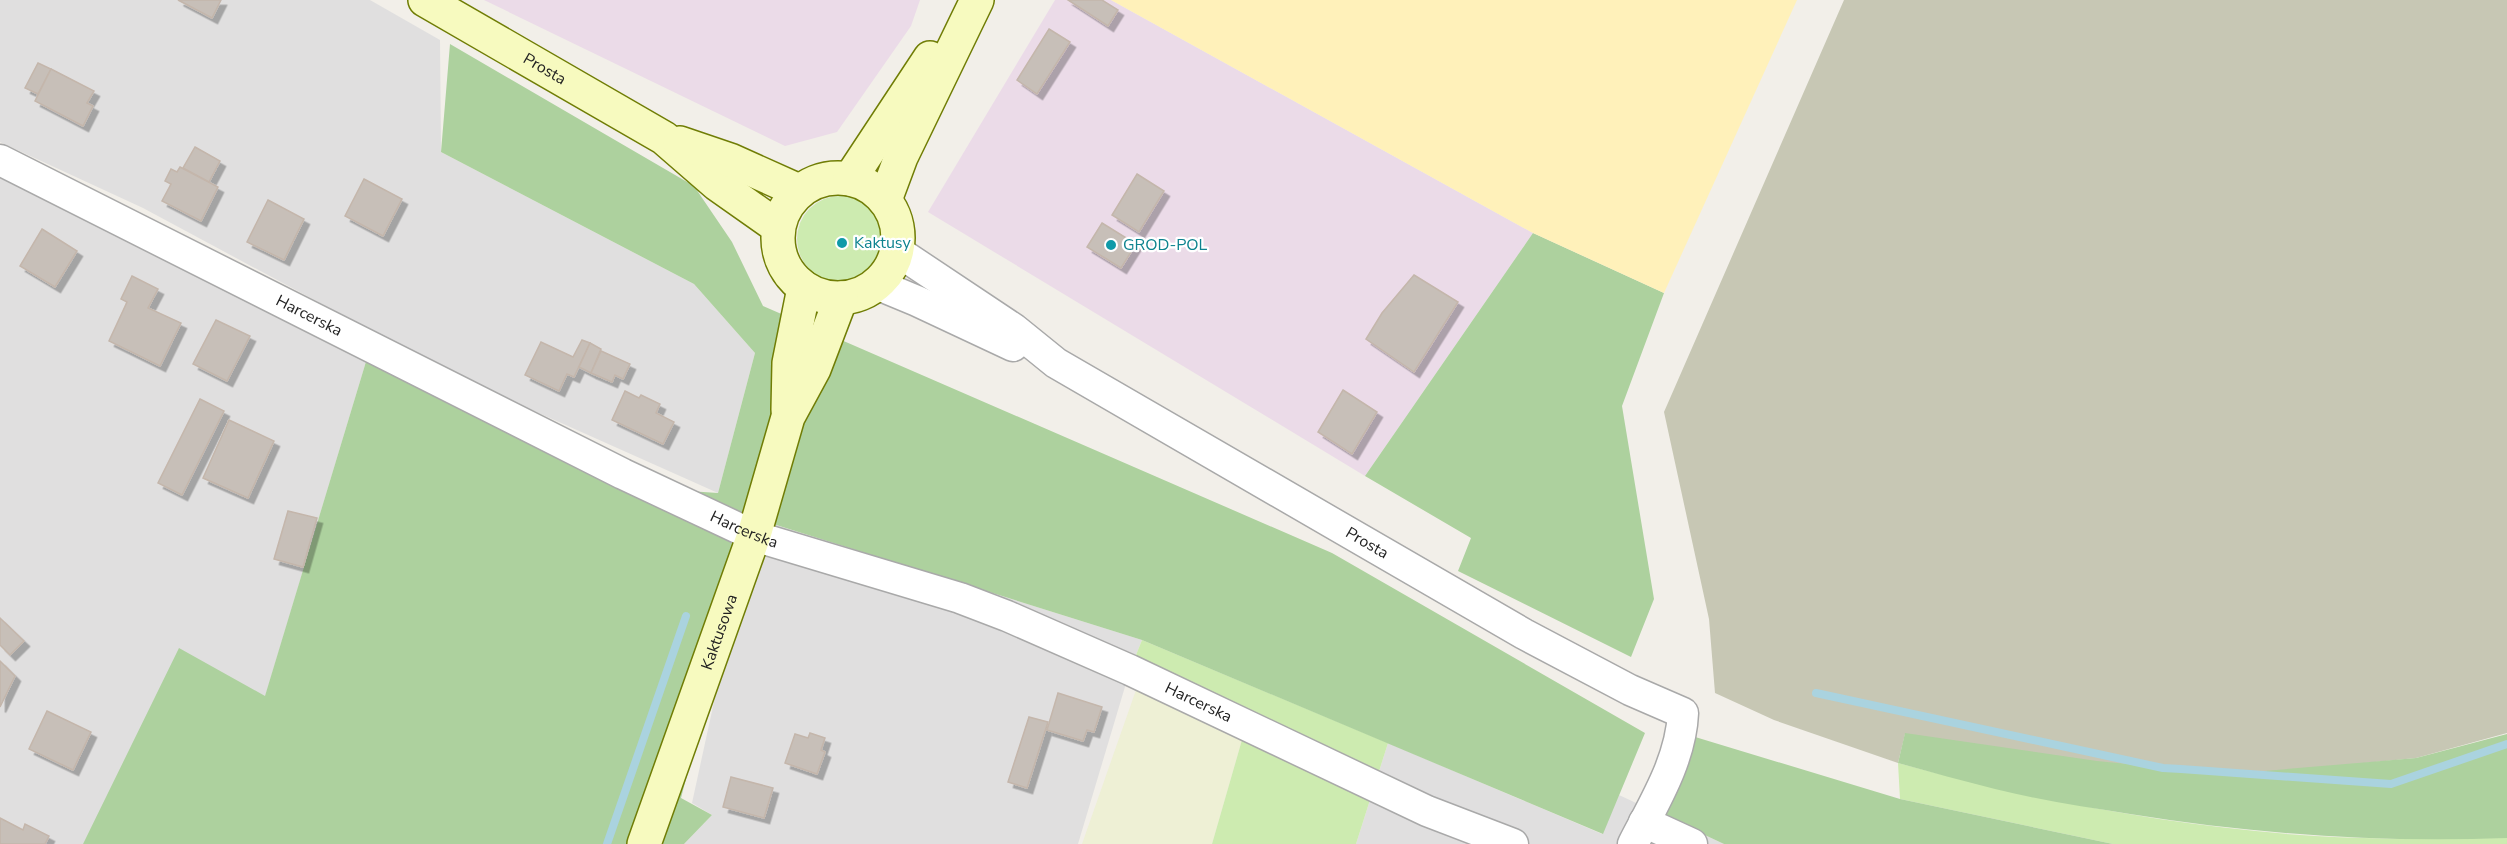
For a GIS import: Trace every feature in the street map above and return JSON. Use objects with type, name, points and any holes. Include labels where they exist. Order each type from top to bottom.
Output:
[{"type":"main road","name":"Prosta","points":[[425,0],[724,172],[799,191]]},
{"type":"main road","points":[[850,179],[940,58],[974,6]]},
{"type":"main road","points":[[885,200],[940,58]]},
{"type":"main road","name":"Prosta","points":[[724,172],[778,227]]},
{"type":"main road","points":[[828,178],[850,179],[869,186],[885,200],[897,224],[897,251],[889,269],[876,284],[860,294],[841,298],[822,296],[804,288],[790,274],[780,256],[778,227],[785,207],[799,191],[828,178]]},
{"type":"main road","name":"Kaktusowa","points":[[788,417],[789,363],[804,288]]},
{"type":"main road","name":"Kaktusowa","points":[[644,844],[754,535],[788,417],[814,369],[841,298]]},
{"type":"street","name":"Harcerska","points":[[0,160],[623,474],[754,535],[960,598],[1007,616],[1130,670],[1427,811],[1513,844]]},
{"type":"street","name":"Prosta","points":[[897,251],[1014,329],[1056,363],[1524,634],[1611,681],[1683,713],[1682,733],[1677,752],[1639,833]]},
{"type":"street","name":"Prosta","points":[[876,284],[1006,344],[1056,363]]},
{"type":"street","points":[[1639,833],[1692,844]]},
{"type":"shaded area","points":[[0,0],[370,0],[440,40],[441,152],[694,284],[755,353],[718,493],[454,375],[143,208],[0,142]]},
{"type":"shaded area","points":[[484,0],[920,0],[911,26],[837,132],[785,146]]},
{"type":"shaded area","points":[[1055,0],[1111,0],[1533,233],[1365,476],[928,212]]},
{"type":"shaded area","points":[[1844,0],[2507,0],[2507,733],[2416,758],[2162,783],[1905,734],[1898,763],[1774,720],[1715,693],[1709,619],[1664,412]]},
{"type":"shaded area","points":[[0,173],[368,355],[265,697],[102,807],[83,844],[0,844]]},
{"type":"shaded area","points":[[754,518],[1142,640],[1130,670],[1078,844],[684,844],[712,815],[692,803]]},
{"type":"shaded area","points":[[1136,690],[1246,726],[1212,844],[1082,844]]},
{"type":"shaded area","points":[[1388,743],[1602,834],[1619,795],[1724,844],[1356,844]]},
{"type":"green space","points":[[450,44],[694,186],[732,242],[763,306],[1332,553],[1645,733],[1603,834],[1142,640],[754,518],[681,798],[712,815],[684,844],[83,844],[179,648],[265,696],[368,355],[644,488],[718,493],[755,353],[694,284],[441,152]]},
{"type":"green space","points":[[840,196],[864,203],[876,215],[883,239],[876,263],[864,275],[840,282],[816,275],[804,263],[797,239],[804,215],[816,203]]},
{"type":"green space","points":[[1533,233],[1664,293],[1622,406],[1654,599],[1631,657],[1458,571],[1471,538],[1365,476]]},
{"type":"green space","points":[[1142,640],[1388,743],[1356,844],[1212,844],[1246,726],[1136,690],[1130,670]]},
{"type":"green space","points":[[1682,733],[1900,799],[2113,844],[1724,844],[1662,815]]},
{"type":"green space","points":[[1905,733],[2097,761],[2229,774],[2416,758],[2507,734],[2507,838],[2365,838],[2271,832],[2177,821],[2062,803],[1995,789],[1898,763]]},
{"type":"green space","points":[[1898,763],[2001,789],[2157,819],[2315,836],[2507,838],[2507,844],[2113,844],[1900,799]]},
{"type":"sand","points":[[1111,0],[1797,0],[1664,293],[1533,233]]},
{"type":"building","points":[[178,0],[221,0],[212,18]]},
{"type":"building","points":[[1068,0],[1102,0],[1118,10],[1108,26]]},
{"type":"building","points":[[1049,29],[1070,42],[1037,94],[1017,80]]},
{"type":"building","points":[[38,63],[51,69],[38,94],[25,88]]},
{"type":"building","points":[[51,69],[94,91],[87,103],[93,106],[83,126],[35,101]]},
{"type":"building","points":[[195,147],[220,161],[209,182],[183,168]]},
{"type":"building","points":[[180,167],[218,187],[201,221],[162,201],[171,184],[165,181],[171,169],[177,172]]},
{"type":"building","points":[[1137,174],[1164,191],[1139,232],[1112,215]]},
{"type":"building","points":[[364,179],[402,199],[383,236],[345,216]]},
{"type":"building","points":[[268,200],[304,219],[284,260],[247,242]]},
{"type":"building","name":"GROD-POL","points":[[1102,223],[1136,244],[1121,268],[1087,247]]},
{"type":"building","points":[[42,229],[77,251],[55,287],[20,266]]},
{"type":"building","points":[[1414,275],[1458,302],[1414,372],[1366,339],[1382,313]]},
{"type":"building","points":[[132,276],[158,289],[148,308],[181,323],[160,366],[109,341],[127,302],[121,299]]},
{"type":"building","points":[[216,320],[250,336],[227,381],[193,364]]},
{"type":"building","points":[[582,340],[590,343],[574,377],[567,374],[559,391],[525,375],[541,342],[573,357]]},
{"type":"building","points":[[590,343],[601,349],[591,373],[579,367]]},
{"type":"building","points":[[601,351],[630,364],[623,379],[615,375],[612,382],[591,373]]},
{"type":"building","points":[[1343,390],[1377,412],[1352,454],[1318,432]]},
{"type":"building","points":[[625,391],[639,398],[641,395],[660,404],[656,413],[674,422],[663,444],[612,420]]},
{"type":"building","points":[[200,399],[224,411],[182,495],[158,483]]},
{"type":"building","points":[[229,420],[274,441],[248,498],[203,478]]},
{"type":"building","points":[[288,511],[317,518],[303,567],[274,559]]},
{"type":"building","points":[[0,618],[24,641],[10,655],[0,645]]},
{"type":"building","points":[[0,661],[15,676],[0,707]]},
{"type":"building","points":[[1058,693],[1102,707],[1094,732],[1087,730],[1083,741],[1047,730]]},
{"type":"building","points":[[47,711],[91,732],[73,770],[29,749]]},
{"type":"building","points":[[1029,717],[1048,722],[1027,788],[1008,782]]},
{"type":"building","points":[[810,733],[825,738],[821,750],[825,752],[817,774],[785,763],[795,734],[808,738]]},
{"type":"building","points":[[731,777],[773,788],[764,818],[723,807]]},
{"type":"building","points":[[0,818],[23,830],[25,824],[49,836],[45,844],[0,844]]},
{"type":"waterway","points":[[607,844],[686,616]]},
{"type":"waterway","points":[[1816,693],[2163,768],[2391,784],[2507,744]]},
{"type":"place","name":"Kaktusy","points":[[842,243]]},
{"type":"place","name":"GROD-POL","points":[[1111,245]]}]
